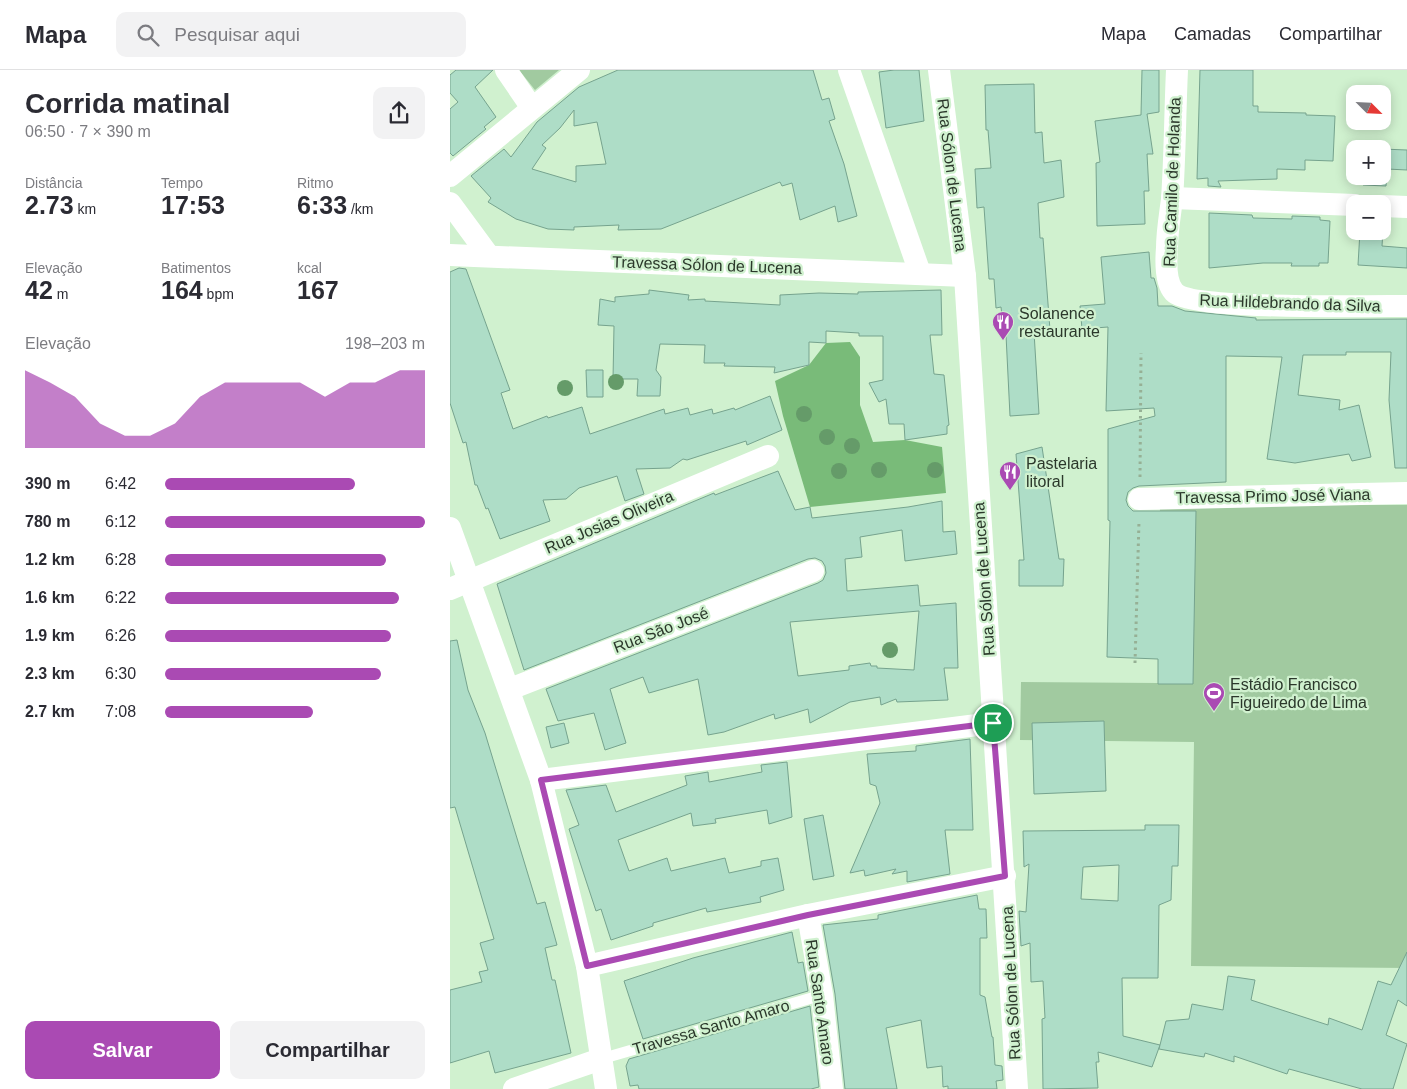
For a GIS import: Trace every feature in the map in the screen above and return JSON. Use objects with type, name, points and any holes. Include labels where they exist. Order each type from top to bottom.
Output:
[{"type":"street","points":[[506,70],[532,108]]},
{"type":"street","points":[[450,176],[579,70]]},
{"type":"street","points":[[849,70],[920,273]]},
{"type":"street","name":"Rua Sólon de Lucena","points":[[939,70],[965,276],[993,723],[1005,876],[1017,1089]]},
{"type":"street","name":"Rua Camilo de Holanda","points":[[1174,293],[1169,281],[1167,249],[1172,198],[1177,70]]},
{"type":"street","points":[[1172,198],[1346,205]]},
{"type":"street","points":[[450,203],[489,256]]},
{"type":"street","points":[[1391,206],[1407,207]]},
{"type":"street","name":"Travessa Sólon de Lucena","points":[[450,254],[965,276]]},
{"type":"street","name":"Rua Hildebrando da Silva","points":[[1174,293],[1184,299],[1206,302],[1300,306],[1407,306]]},
{"type":"street","name":"Rua Josias Oliveira","points":[[460,585],[768,456]]},
{"type":"street","name":"Travessa Primo José Viana","points":[[1139,499],[1407,493]]},
{"type":"street","points":[[450,528],[460,585],[510,689],[541,780],[587,966],[606,1089]]},
{"type":"street","name":"Rua São José","points":[[510,689],[813,571]]},
{"type":"street","points":[[541,780],[993,723]]},
{"type":"street","points":[[587,966],[808,915],[1005,876]]},
{"type":"street","name":"Rua Santo Amaro","points":[[808,915],[822,995],[832,1089]]},
{"type":"street","points":[[514,1089],[601,1060]]},
{"type":"lane","name":"Travessa Santo Amaro","points":[[601,1060],[822,995]]},
{"type":"green space","points":[[519,70],[559,70],[535,90]]},
{"type":"green space","points":[[850,342],[860,357],[860,405],[873,442],[905,440],[942,447],[946,493],[810,507],[783,416],[775,381],[809,365],[826,343]]},
{"type":"green space","name":"Estádio Francisco Figueiredo de Lima","points":[[1160,504],[1407,505],[1407,968],[1191,966],[1194,742],[1020,740],[1021,682],[1158,683]]},
{"type":"building","points":[[456,70],[493,70],[475,87],[496,117],[484,127],[486,129],[453,156],[450,153],[450,109],[458,102],[450,93],[450,75]]},
{"type":"building","points":[[618,70],[813,70],[822,100],[829,98],[835,119],[829,121],[844,164],[857,216],[838,222],[835,206],[800,220],[792,183],[782,186],[780,182],[661,229],[618,230],[619,225],[574,227],[574,230],[548,229],[516,219],[488,202],[491,198],[471,176],[504,149],[511,157],[537,122],[579,87]],"holes":[[[574,110],[574,126],[597,122],[606,164],[576,166],[576,182],[532,169],[546,148],[542,145],[560,128]]]},
{"type":"building","points":[[919,70],[924,121],[886,128],[879,72]]},
{"type":"building","points":[[1142,70],[1159,70],[1159,112],[1147,114],[1153,154],[1147,154],[1149,191],[1144,191],[1145,224],[1097,226],[1096,163],[1100,162],[1095,121],[1141,115]]},
{"type":"building","points":[[1200,70],[1253,70],[1253,106],[1258,106],[1258,112],[1335,116],[1333,161],[1305,160],[1305,170],[1277,169],[1277,179],[1218,181],[1221,187],[1208,186],[1208,178],[1197,179]]},
{"type":"building","points":[[1034,84],[1035,133],[1042,132],[1044,163],[1061,160],[1064,197],[1038,203],[1040,238],[1043,238],[1050,330],[1034,332],[1039,414],[1010,416],[1006,335],[1004,336],[1001,307],[996,308],[994,279],[989,279],[984,207],[977,208],[975,169],[991,168],[988,130],[986,130],[985,85]]},
{"type":"building","points":[[1391,149],[1407,150],[1407,170],[1391,169]]},
{"type":"building","points":[[1209,213],[1252,215],[1253,218],[1292,219],[1292,216],[1320,217],[1320,220],[1330,221],[1328,263],[1319,263],[1319,266],[1291,266],[1292,263],[1263,263],[1209,268]]},
{"type":"building","points":[[1359,240],[1382,240],[1382,246],[1407,248],[1407,268],[1358,265]]},
{"type":"building","points":[[1149,252],[1151,278],[1154,278],[1157,288],[1158,306],[1172,306],[1185,311],[1256,318],[1256,320],[1407,319],[1407,468],[1395,468],[1389,400],[1391,352],[1346,352],[1346,355],[1303,355],[1298,395],[1340,400],[1339,410],[1359,405],[1371,457],[1352,461],[1349,454],[1295,463],[1267,459],[1282,357],[1226,356],[1226,482],[1139,486],[1128,492],[1126,500],[1128,506],[1133,511],[1196,511],[1193,684],[1158,684],[1158,659],[1107,657],[1110,521],[1108,520],[1108,429],[1155,416],[1154,408],[1106,411],[1108,327],[1082,329],[1080,306],[1105,304],[1101,257]]},
{"type":"building","points":[[459,268],[466,269],[510,390],[501,393],[513,429],[547,416],[548,418],[582,407],[590,434],[664,409],[665,414],[688,408],[690,415],[712,409],[713,414],[734,408],[735,410],[770,396],[782,430],[747,445],[746,441],[687,460],[683,459],[670,468],[636,469],[644,494],[625,501],[617,476],[579,488],[566,499],[543,500],[550,521],[500,539],[488,508],[486,509],[477,485],[475,485],[466,442],[463,443],[450,403],[450,272]]},
{"type":"building","points":[[649,290],[689,295],[688,300],[705,299],[705,301],[780,305],[780,295],[941,290],[942,335],[930,335],[934,374],[944,375],[949,425],[947,426],[947,434],[905,440],[904,424],[889,424],[886,399],[879,402],[869,383],[883,380],[883,336],[859,336],[859,333],[826,331],[826,343],[809,342],[809,365],[774,373],[775,367],[724,366],[725,363],[704,363],[705,345],[660,344],[656,370],[661,377],[660,396],[637,396],[638,379],[613,379],[614,326],[598,325],[600,299],[615,302],[615,297],[649,294]]},
{"type":"building","points":[[586,370],[603,370],[603,397],[587,397]]},
{"type":"building","points":[[1042,447],[1059,559],[1064,559],[1063,586],[1019,586],[1019,560],[1024,560],[1016,454]]},
{"type":"building","points":[[778,471],[795,510],[810,507],[812,518],[908,507],[942,501],[943,532],[955,531],[957,554],[905,561],[902,530],[860,537],[862,557],[845,559],[847,591],[918,585],[920,606],[956,603],[958,668],[944,668],[948,700],[897,702],[896,699],[881,705],[880,697],[850,702],[810,723],[808,709],[775,719],[774,714],[724,732],[708,735],[698,679],[649,693],[643,677],[610,689],[626,743],[605,750],[594,713],[558,721],[546,689],[823,580],[826,573],[822,561],[815,558],[808,559],[524,670],[497,584],[714,493],[715,495]],"holes":[[[919,611],[914,670],[877,668],[877,666],[871,666],[870,663],[849,666],[849,670],[798,676],[790,622]]]},
{"type":"building","points":[[457,640],[468,690],[485,733],[537,904],[545,902],[557,945],[545,948],[552,980],[555,980],[571,1053],[495,1073],[489,1051],[450,1063],[450,990],[482,982],[479,972],[488,970],[480,943],[494,939],[455,807],[450,808],[450,641]]},
{"type":"building","points":[[1104,721],[1106,791],[1034,794],[1032,723]]},
{"type":"building","points":[[564,723],[569,743],[551,748],[546,727]]},
{"type":"building","points":[[970,739],[973,830],[945,830],[950,874],[907,882],[907,871],[892,874],[896,869],[865,876],[864,870],[850,873],[880,803],[876,786],[870,784],[867,754],[916,751],[916,746]]},
{"type":"building","points":[[787,762],[792,817],[769,824],[767,810],[715,819],[716,823],[693,826],[691,813],[618,840],[629,871],[667,858],[671,871],[725,858],[729,873],[761,866],[761,861],[778,858],[784,890],[760,897],[761,902],[707,912],[706,908],[653,923],[653,926],[611,940],[601,909],[596,911],[569,829],[579,825],[566,790],[606,785],[616,812],[687,785],[685,776],[708,772],[709,782],[762,772],[761,765]]},
{"type":"building","points":[[823,815],[834,876],[813,880],[804,819]]},
{"type":"building","points":[[1145,825],[1179,825],[1178,866],[1172,866],[1171,900],[1159,905],[1158,978],[1122,978],[1123,1036],[1160,1045],[1152,1067],[1098,1052],[1099,1062],[1096,1062],[1098,1088],[1043,1089],[1042,1019],[1045,1018],[1043,981],[1031,982],[1030,943],[1021,946],[1019,911],[1026,912],[1029,864],[1024,867],[1023,831],[1145,830]],"holes":[[[1119,865],[1118,901],[1081,899],[1083,867]]]},
{"type":"building","points":[[977,895],[979,909],[986,909],[987,938],[980,938],[980,995],[985,997],[993,1037],[995,1065],[1002,1066],[1003,1080],[996,1081],[997,1089],[948,1089],[948,1086],[943,1087],[942,1066],[927,1068],[921,1020],[886,1028],[897,1089],[845,1089],[835,994],[823,925],[878,919],[878,915]]},
{"type":"building","points":[[792,932],[798,963],[803,962],[808,991],[643,1039],[624,981],[693,958]]},
{"type":"building","points":[[1407,952],[1407,1006],[1398,1000],[1386,1035],[1407,1044],[1393,1089],[1362,1089],[1289,1069],[1287,1074],[1234,1056],[1234,1062],[1205,1053],[1204,1057],[1159,1049],[1166,1021],[1189,1019],[1192,1004],[1223,1010],[1228,976],[1255,980],[1251,1000],[1328,1025],[1329,1018],[1362,1030],[1378,981],[1391,985]]},
{"type":"building","points":[[810,1006],[819,1087],[811,1089],[639,1089],[638,1085],[630,1086],[626,1066],[629,1059]]},
{"type":"place","name":"Solanence restaurante","points":[[1003,341]]},
{"type":"place","name":"Pastelaria litoral","points":[[1010,491]]},
{"type":"place","name":"Estádio Francisco Figueiredo de Lima","points":[[1214,712]]},
{"type":"route","points":[[993,723],[1005,876],[808,915],[587,966],[541,780],[993,723]]}]
